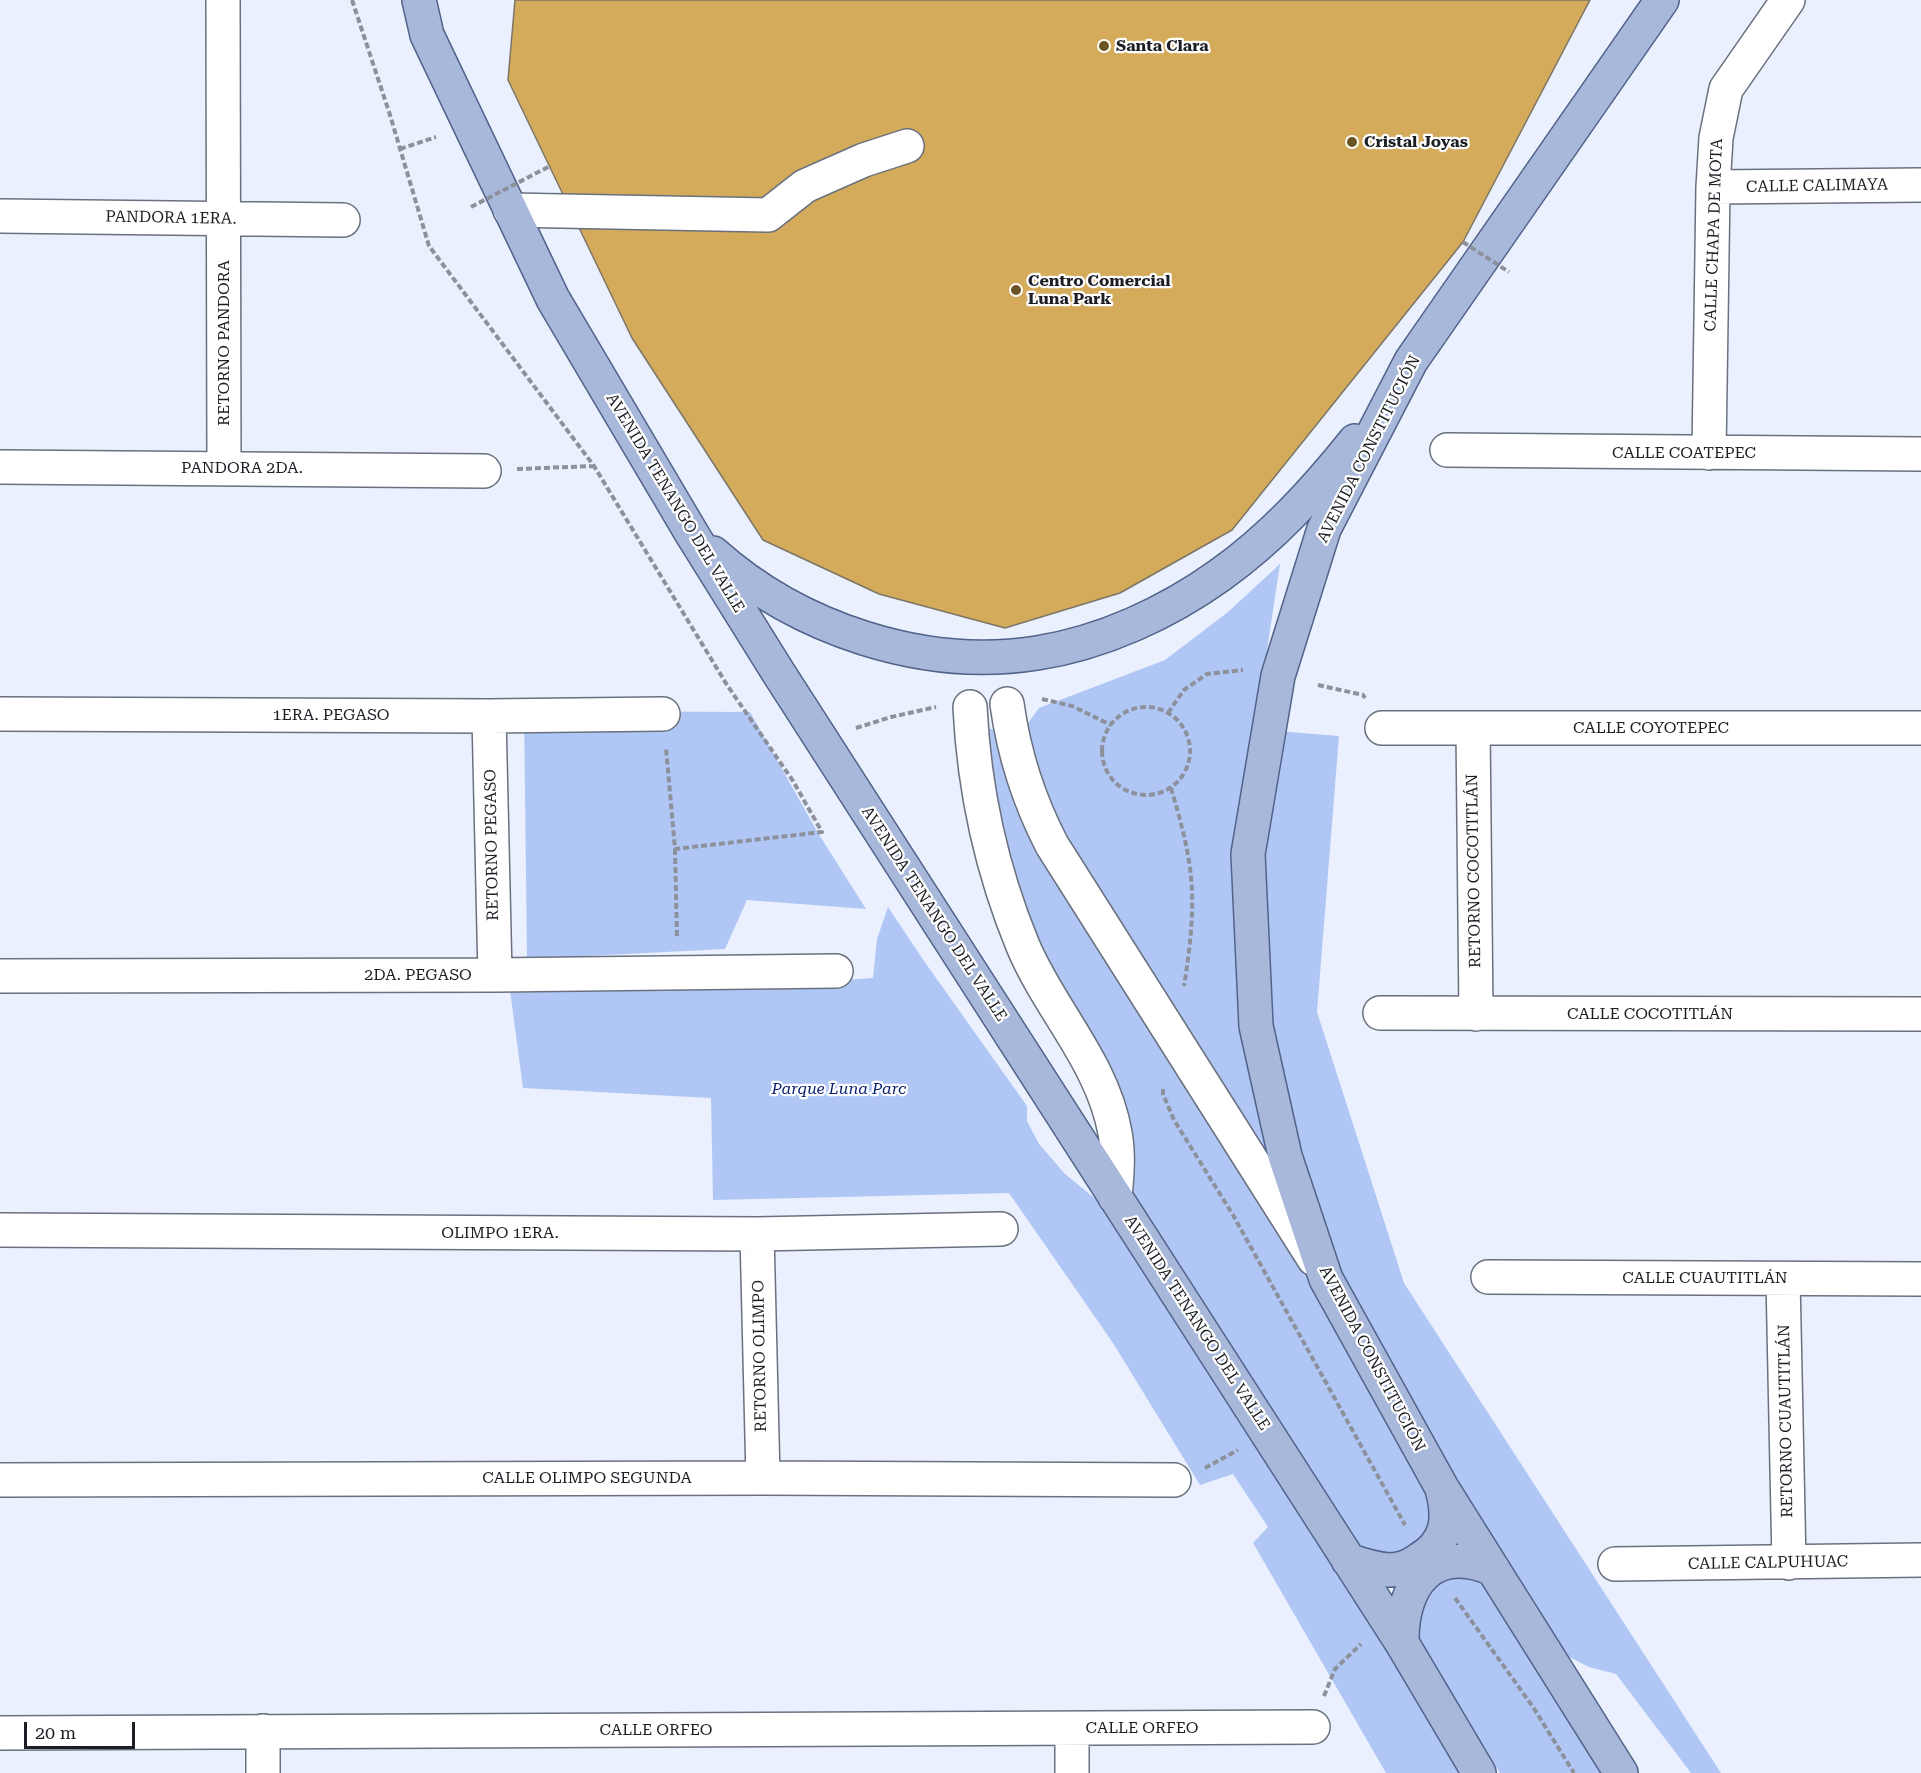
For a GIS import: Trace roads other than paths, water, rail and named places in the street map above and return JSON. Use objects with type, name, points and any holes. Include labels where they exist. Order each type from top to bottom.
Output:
[{"type":"main road","name":"AVENIDA TENANGO DEL VALLE","points":[[418,0],[427,34],[553,299],[692,534],[778,672],[1402,1643],[1479,1773]]},
{"type":"main road","name":"AVENIDA CONSTITUCIÓN","points":[[1614,1761],[1442,1488],[1326,1279],[1285,1156],[1256,1026],[1248,854],[1278,676],[1324,529],[1411,361],[1662,0]]},
{"type":"main road","points":[[692,534],[723,562],[756,587],[791,609],[828,626],[868,640],[909,650],[952,655],[995,656],[1038,653],[1086,641],[1134,624],[1179,601],[1219,576],[1257,546],[1292,513],[1335,466],[1375,415],[1411,361]]},
{"type":"main road","points":[[1348,1560],[1376,1569],[1392,1570],[1407,1568],[1433,1550],[1442,1536],[1447,1521],[1442,1488]]},
{"type":"main road","points":[[1402,1643],[1403,1614],[1408,1598],[1416,1583],[1433,1568],[1460,1561],[1478,1562],[1493,1569]]},
{"type":"street","name":"RETORNO PANDORA","points":[[223,0],[224,468]]},
{"type":"street","name":"CALLE CHAPA DE MOTA","points":[[1709,453],[1713,187],[1716,138],[1726,89],[1788,0]]},
{"type":"street","points":[[510,210],[768,215],[804,186],[864,160],[907,146]]},
{"type":"street","name":"CALLE CALIMAYA","points":[[1713,187],[1921,185]]},
{"type":"street","name":"PANDORA 1ERA.","points":[[0,216],[343,220]]},
{"type":"street","name":"CALLE COATEPEC","points":[[1447,450],[1921,454]]},
{"type":"street","name":"PANDORA 2DA.","points":[[0,468],[484,471]]},
{"type":"street","points":[[1006,704],[1014,749],[1024,783],[1036,814],[1052,845],[1326,1279]]},
{"type":"street","points":[[970,706],[972,744],[979,788],[1005,897],[1024,947],[1048,996],[1093,1070],[1107,1101],[1118,1165],[1115,1197]]},
{"type":"street","name":"1ERA. PEGASO","points":[[0,714],[489,716],[663,714]]},
{"type":"street","name":"RETORNO PEGASO","points":[[489,716],[495,975]]},
{"type":"street","name":"RETORNO COCOTITLÁN","points":[[1473,728],[1476,1014]]},
{"type":"street","name":"CALLE COYOTEPEC","points":[[1382,729],[1921,728]]},
{"type":"street","name":"2DA. PEGASO","points":[[0,976],[495,975],[836,971]]},
{"type":"street","name":"CALLE COCOTITLÁN","points":[[1380,1013],[1921,1014]]},
{"type":"street","name":"OLIMPO 1ERA.","points":[[0,1230],[757,1234],[1001,1229]]},
{"type":"street","name":"RETORNO OLIMPO","points":[[757,1234],[763,1478]]},
{"type":"street","name":"CALLE CUAUTITLÁN","points":[[1488,1277],[1921,1279]]},
{"type":"street","name":"RETORNO CUAUTITLÁN","points":[[1783,1279],[1789,1563]]},
{"type":"street","name":"CALLE OLIMPO SEGUNDA","points":[[0,1480],[763,1478],[1174,1480]]},
{"type":"street","name":"CALLE CALPUHUAC","points":[[1615,1564],[1921,1560]]},
{"type":"street","name":"CALLE ORFEO","points":[[0,1733],[1313,1727]]},
{"type":"street","points":[[1072,1729],[1072,1773]]},
{"type":"street","points":[[263,1731],[263,1773]]},
{"type":"street","points":[[1614,1761],[1635,1773]]},
{"type":"place","name":"Santa Clara","points":[[1104,46]]},
{"type":"place","name":"Cristal Joyas","points":[[1352,142]]},
{"type":"place","name":"Centro Comercial Luna Park","points":[[1016,290]]},
{"type":"park label","name":"Parque Luna Parc","points":[[839,1089]]}]
